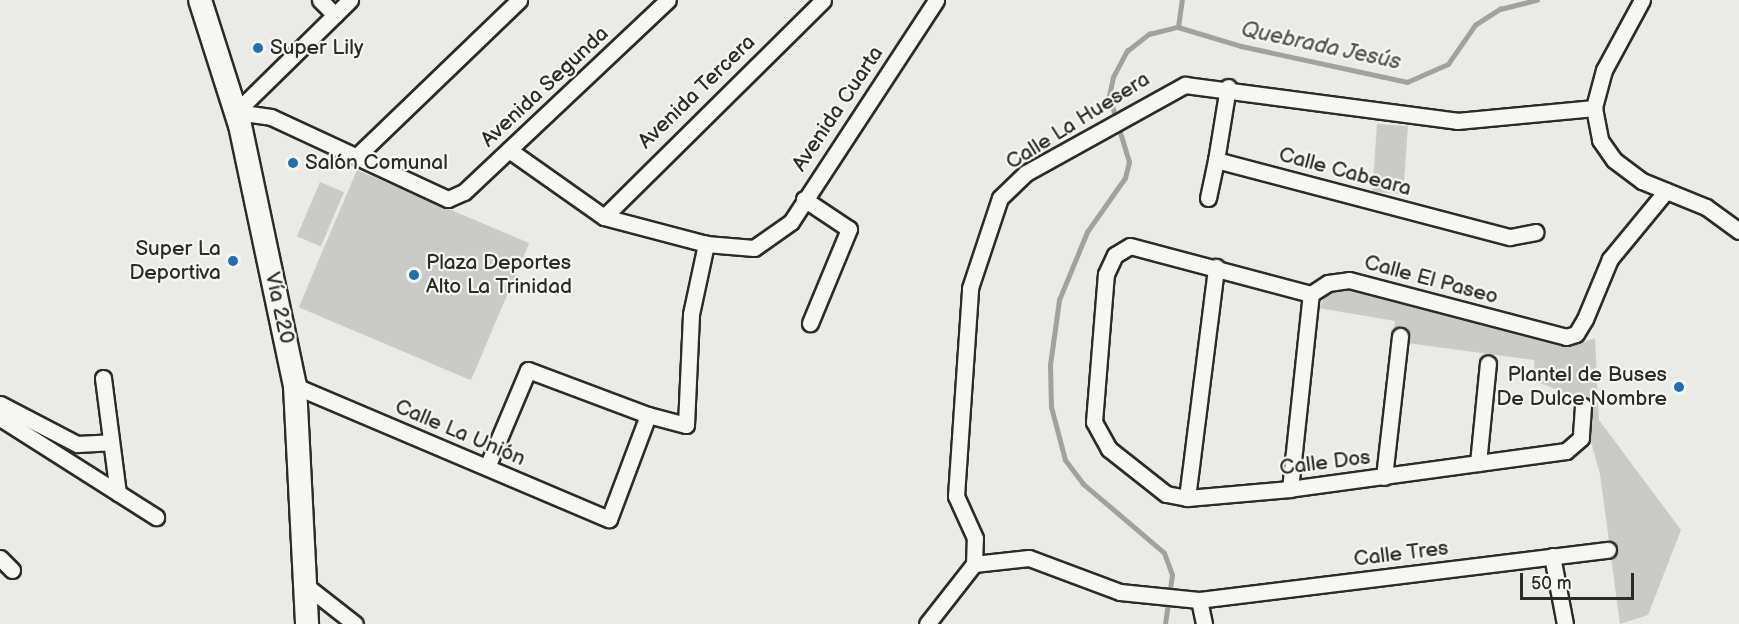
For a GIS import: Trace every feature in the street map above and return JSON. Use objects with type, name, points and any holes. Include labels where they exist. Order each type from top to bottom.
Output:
[{"type":"main road","name":"Vía 220","points":[[200,0],[236,112],[295,387],[309,588],[307,624]]},
{"type":"street","points":[[320,0],[334,15]]},
{"type":"street","points":[[236,112],[350,0]]},
{"type":"street","points":[[236,112],[271,117],[357,156],[519,0]]},
{"type":"street","name":"Avenida Segunda","points":[[357,156],[448,199],[464,192],[668,0]]},
{"type":"street","name":"Avenida Tercera","points":[[604,217],[822,0]]},
{"type":"street","name":"Avenida Cuarta","points":[[706,244],[754,248],[773,238],[791,222],[935,0]]},
{"type":"street","points":[[1642,0],[1604,70],[1594,108],[1610,154],[1642,181],[1706,207],[1739,231]]},
{"type":"street","name":"Calle La Huesera","points":[[974,564],[975,538],[957,496],[956,439],[970,288],[987,228],[1000,198],[1026,173],[1133,111],[1185,85],[1228,87],[1456,121],[1594,108]]},
{"type":"street","points":[[1208,198],[1228,87]]},
{"type":"street","points":[[487,467],[528,370],[648,415],[686,426],[691,314],[706,244],[604,217],[509,150]]},
{"type":"street","name":"Calle Cabeara","points":[[1216,160],[1510,237],[1536,232]]},
{"type":"street","name":"Calle El Paseo","points":[[1311,294],[1328,283],[1349,280],[1566,337],[1576,334],[1610,260],[1666,191]]},
{"type":"street","points":[[804,199],[849,230],[810,323]]},
{"type":"street","name":"Calle Dos","points":[[1216,267],[1130,246],[1115,255],[1105,285],[1094,422],[1099,437],[1166,494],[1187,498],[1290,489],[1575,448],[1581,438],[1582,406]]},
{"type":"street","points":[[1187,498],[1216,267],[1311,294],[1290,489]]},
{"type":"street","points":[[1384,477],[1400,336]]},
{"type":"street","points":[[1478,463],[1488,363]]},
{"type":"street","points":[[103,378],[118,494]]},
{"type":"street","name":"Calle La Unión","points":[[295,387],[609,519],[648,415]]},
{"type":"street","points":[[2,412],[77,444],[111,442]]},
{"type":"street","points":[[2,412],[156,518]]},
{"type":"street","name":"Calle Tres","points":[[974,564],[1029,558],[1064,567],[1095,586],[1148,596],[1199,600],[1608,550]]},
{"type":"street","points":[[1552,556],[1565,624]]},
{"type":"street","points":[[0,558],[12,570]]},
{"type":"street","points":[[927,624],[974,564]]},
{"type":"street","points":[[309,588],[355,624]]},
{"type":"street","points":[[1199,600],[1204,624]]},
{"type":"shaded area","points":[[1377,124],[1408,126],[1403,194],[1372,192]]},
{"type":"shaded area","name":"Plaza Deportes Alto La Trinidad","points":[[357,170],[529,243],[471,380],[299,307]]},
{"type":"shaded area","points":[[320,182],[344,192],[321,246],[297,236]]},
{"type":"shaded area","points":[[1352,285],[1576,345],[1595,338],[1599,420],[1681,530],[1648,615],[1620,624],[1600,474],[1590,438],[1593,404],[1535,381],[1534,360],[1392,341],[1395,321],[1319,308],[1329,288]]},
{"type":"waterway","points":[[1178,27],[1182,0]]},
{"type":"waterway","name":"Quebrada Jesús","points":[[1178,27],[1241,46],[1407,82],[1448,64],[1475,25],[1500,9],[1537,0]]},
{"type":"waterway","points":[[1165,624],[1172,575],[1164,553],[1083,484],[1065,460],[1051,407],[1050,365],[1059,300],[1087,232],[1125,178],[1129,162],[1109,96],[1113,77],[1127,51],[1149,34],[1178,27]]},
{"type":"place","name":"Super Lily","points":[[258,48]]},
{"type":"place","name":"Salón Comunal","points":[[293,163]]},
{"type":"place","name":"Super La Deportiva","points":[[233,261]]},
{"type":"place","name":"Plaza Deportes Alto La Trinidad","points":[[414,275]]},
{"type":"place","name":"Plantel de Buses De Dulce Nombre","points":[[1679,387]]}]
